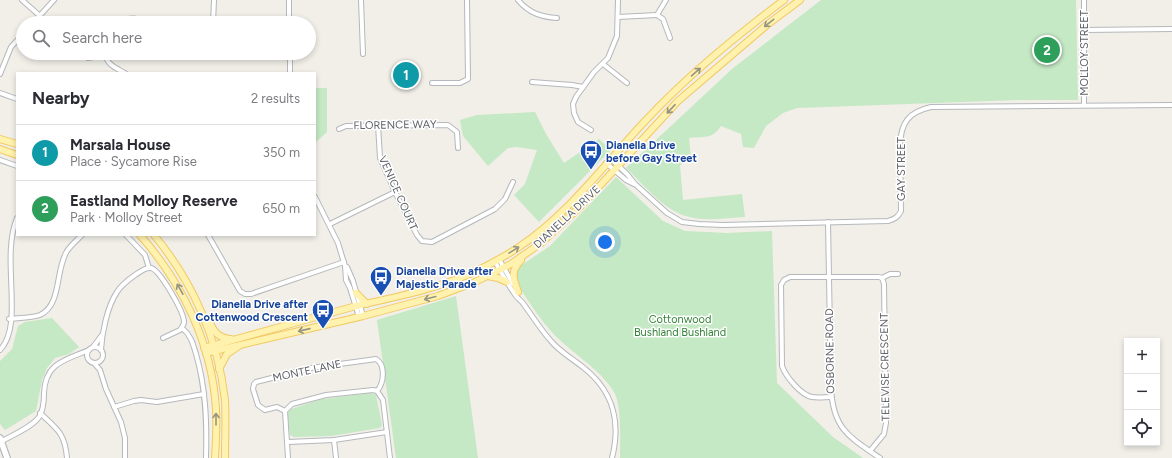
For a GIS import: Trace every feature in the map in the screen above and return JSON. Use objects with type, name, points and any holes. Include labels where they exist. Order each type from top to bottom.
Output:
[{"type":"main road","name":"DIANELLA DRIVE","points":[[239,342],[358,306],[434,287],[497,261],[521,246],[547,225],[576,197],[654,112],[681,85],[761,17],[784,0]]},
{"type":"main road","name":"DIANELLA DRIVE","points":[[205,351],[239,342],[361,316],[438,296],[475,282],[502,269],[526,254],[556,230],[617,168],[678,101],[768,24],[800,0]]},
{"type":"main road","points":[[0,139],[16,144]]},
{"type":"main road","points":[[0,149],[16,155]]},
{"type":"main road","points":[[141,236],[162,262],[181,291],[197,324],[211,374],[216,408],[215,458]]},
{"type":"main road","points":[[155,236],[198,297],[215,333],[220,337],[239,342]]},
{"type":"main road","points":[[518,292],[513,278],[513,273],[526,254]]},
{"type":"main road","points":[[488,276],[507,282]]},
{"type":"main road","points":[[191,289],[201,310],[214,348],[219,369],[226,424],[224,458]]},
{"type":"main road","points":[[356,293],[368,304]]},
{"type":"main road","points":[[219,369],[227,354],[239,342]]},
{"type":"street","points":[[22,0],[40,16],[54,0]]},
{"type":"street","points":[[213,16],[214,0]]},
{"type":"street","points":[[289,0],[289,16]]},
{"type":"street","points":[[361,0],[364,54]]},
{"type":"street","points":[[432,83],[460,83],[468,79],[467,0]]},
{"type":"street","points":[[518,0],[523,6],[535,14],[544,17],[557,18]]},
{"type":"street","points":[[591,130],[578,122],[574,113],[573,104],[583,87],[608,58],[616,36],[618,0]]},
{"type":"street","points":[[657,15],[666,0]]},
{"type":"street","name":"MOLLOY STREET","points":[[1084,0],[1084,105]]},
{"type":"street","points":[[618,17],[657,15],[663,19],[670,38]]},
{"type":"street","points":[[1084,30],[1172,29]]},
{"type":"street","points":[[0,74],[11,47],[16,42]]},
{"type":"street","points":[[106,60],[123,72]]},
{"type":"street","points":[[290,60],[290,72]]},
{"type":"street","points":[[602,64],[627,83]]},
{"type":"street","points":[[532,82],[583,87]]},
{"type":"street","points":[[0,93],[16,99]]},
{"type":"street","points":[[1084,105],[1172,105]]},
{"type":"street","name":"GAY STREET","points":[[609,161],[627,174],[635,184],[667,213],[682,222],[723,225],[888,221],[894,220],[899,216],[901,211],[901,134],[906,120],[912,114],[922,109],[931,107],[1084,105]]},
{"type":"street","name":"VENICE COURT","points":[[378,125],[380,158],[395,192],[417,235],[422,241],[432,242],[495,209],[505,199],[512,182]]},
{"type":"street","name":"FLORENCE WAY","points":[[339,129],[346,126],[448,125],[456,132],[458,148]]},
{"type":"street","points":[[0,160],[16,166]]},
{"type":"street","points":[[330,224],[395,192]]},
{"type":"street","points":[[316,199],[330,224],[345,264],[352,278],[361,316]]},
{"type":"street","points":[[9,229],[16,219]]},
{"type":"street","name":"OSBORNE ROAD","points":[[828,222],[831,397],[836,416],[844,432],[880,458]]},
{"type":"street","points":[[9,319],[39,315],[50,306],[56,294],[58,277],[67,251],[81,236]]},
{"type":"street","points":[[127,236],[145,255],[149,268]]},
{"type":"street","points":[[209,236],[240,291],[244,294],[251,294],[345,264]]},
{"type":"street","points":[[497,261],[518,292],[522,302]]},
{"type":"street","points":[[345,264],[346,280],[358,306]]},
{"type":"street","points":[[102,376],[101,359],[103,355],[101,350],[103,333],[111,303],[117,292],[129,280],[144,269],[149,268],[157,272],[162,277],[180,310],[184,322],[182,328],[177,332],[163,338]]},
{"type":"street","points":[[502,269],[514,294],[522,302],[541,329],[553,343],[594,377],[608,396],[613,407],[615,419],[615,447],[612,458]]},
{"type":"street","points":[[831,397],[818,398],[807,396],[786,376],[784,372],[782,366],[781,293],[781,286],[784,280],[790,277],[829,276],[876,276],[882,278],[890,274],[898,274]]},
{"type":"street","name":"TELEVISE CRESCENT","points":[[870,451],[884,434],[886,424],[884,284],[882,278]]},
{"type":"street","points":[[0,350],[3,347],[7,337],[9,319],[6,305]]},
{"type":"street","points":[[182,328],[191,338],[200,369],[207,424],[206,458]]},
{"type":"street","points":[[88,358],[87,354],[103,333]]},
{"type":"street","points":[[7,458],[1,439],[33,422],[40,416],[44,403],[45,384],[48,374],[53,367],[63,360],[91,349],[97,348],[101,350]]},
{"type":"street","points":[[75,356],[88,358],[100,370],[106,389],[121,422],[125,438],[125,458]]},
{"type":"street","points":[[94,363],[101,359]]},
{"type":"street","name":"MONTE LANE","points":[[285,411],[277,407],[262,409],[256,402],[254,384],[256,382],[311,368],[376,359],[380,363],[382,377],[382,382],[377,391]]},
{"type":"street","points":[[288,458],[285,411],[292,404],[326,395],[368,390],[377,391],[382,400],[390,458]]},
{"type":"street","points":[[114,407],[134,401],[141,400],[157,402],[204,394]]},
{"type":"street","points":[[40,413],[60,432],[66,444],[67,458]]},
{"type":"street","points":[[288,442],[334,440],[387,432]]},
{"type":"street","points":[[334,440],[336,458]]},
{"type":"green space","points":[[821,0],[1076,0],[1078,100],[1018,100],[797,108],[783,113],[766,126],[754,148],[743,147],[741,134],[721,126],[714,134],[703,137],[689,138],[691,159],[680,165],[683,200],[742,194],[745,217],[699,219],[678,213],[662,202],[626,168],[732,69]]},
{"type":"green space","points":[[316,88],[327,88],[327,132],[316,142]]},
{"type":"green space","points":[[535,112],[546,134],[564,163],[599,139],[611,150],[539,222],[514,195],[525,184],[537,150],[516,147],[508,148],[488,166],[463,136],[460,120],[477,115]]},
{"type":"green space","name":"Cottonwood Bushland Bushland","points":[[616,177],[663,221],[685,231],[727,233],[772,231],[777,383],[833,437],[863,458],[620,458],[619,415],[617,398],[614,392],[608,383],[592,367],[550,330],[534,310],[510,273],[550,246]]},
{"type":"green space","points":[[456,296],[478,458],[396,458],[377,320]]},
{"type":"green space","points":[[52,318],[79,347],[69,354],[55,358],[47,368],[42,380],[36,411],[5,430],[0,424],[0,361],[12,349],[18,326],[25,322]]},
{"type":"green space","points":[[371,393],[376,395],[382,425],[380,428],[331,436],[294,437],[290,435],[287,413],[291,409],[322,399]]},
{"type":"place","name":"Eastland Molloy Reserve","points":[[1047,50]]},
{"type":"place","name":"Marsala House","points":[[406,75]]},
{"type":"place","name":"Dianella Drive before Gay Street","points":[[591,170]]},
{"type":"place","name":"Dianella Drive after Majestic Parade","points":[[381,296]]},
{"type":"place","name":"Dianella Drive after Cottenwood Crescent","points":[[323,330]]}]
